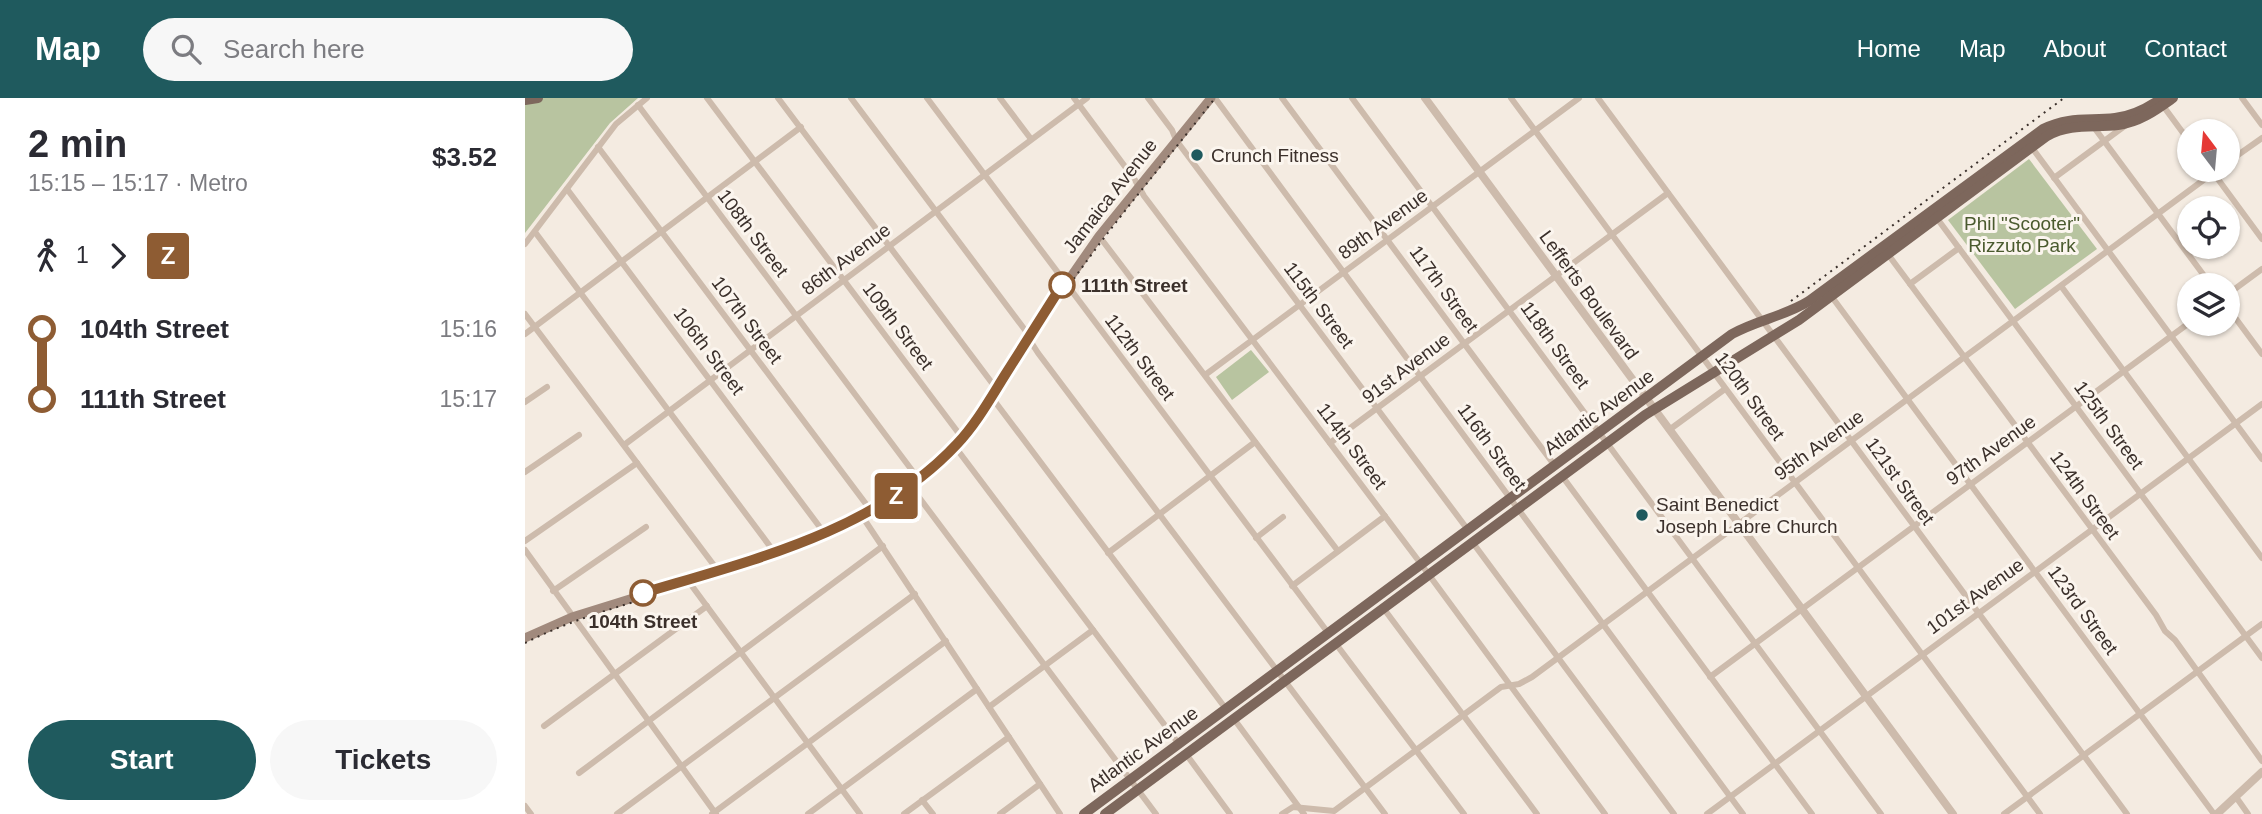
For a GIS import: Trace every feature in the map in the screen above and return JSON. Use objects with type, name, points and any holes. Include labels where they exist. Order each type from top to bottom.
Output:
[{"type":"main road","points":[[525,100],[538,98]]},
{"type":"main road","name":"Jamaica Avenue","points":[[525,638],[572,617],[689,582],[825,534],[872,512],[916,484],[963,439],[1099,236],[1213,98]]},
{"type":"main road","name":"Atlantic Avenue","points":[[2091,122],[2127,116],[2160,100],[2173,98]]},
{"type":"main road","name":"Atlantic Avenue","points":[[1105,814],[1654,409],[1774,335],[2054,124],[2071,119],[2111,125],[2131,122],[2160,100]]},
{"type":"main road","name":"Atlantic Avenue","points":[[1084,814],[1732,334],[1799,307],[1828,292]]},
{"type":"street","points":[[525,244],[617,124],[647,98]]},
{"type":"street","name":"109th Street","points":[[707,98],[963,439]]},
{"type":"street","points":[[778,98],[890,246],[1108,553],[1226,709]]},
{"type":"street","points":[[851,98],[1385,814]]},
{"type":"street","name":"112th Street","points":[[927,98],[1329,634]]},
{"type":"street","points":[[1000,98],[1031,139]]},
{"type":"street","name":"86th Avenue","points":[[624,445],[984,175],[1077,101],[1087,98]]},
{"type":"street","name":"115th Street","points":[[1148,98],[1172,130],[1176,140],[1468,530]]},
{"type":"street","name":"116th Street","points":[[1213,98],[1743,814]]},
{"type":"street","name":"117th Street","points":[[1282,98],[1555,466]]},
{"type":"street","name":"118th Street","points":[[1352,98],[1881,814]]},
{"type":"street","name":"Lefferts Boulevard","points":[[1425,98],[1954,814]]},
{"type":"street","name":"120th Street","points":[[1511,98],[2040,814]]},
{"type":"street","name":"89th Avenue","points":[[1205,375],[1579,98]]},
{"type":"street","name":"121st Street","points":[[1598,98],[2127,814]]},
{"type":"street","points":[[2242,98],[2262,125]]},
{"type":"street","points":[[2160,100],[2177,124]]},
{"type":"street","name":"114th Street","points":[[1077,101],[1144,196],[1331,443],[1605,814]]},
{"type":"street","name":"108th Street","points":[[638,105],[796,316],[1045,665],[1156,814]]},
{"type":"street","points":[[2091,122],[2202,273]]},
{"type":"street","points":[[2054,178],[2131,122]]},
{"type":"street","points":[[525,334],[801,127]]},
{"type":"street","points":[[2240,154],[2262,138]]},
{"type":"street","points":[[2029,144],[2262,459]]},
{"type":"street","name":"107th Street","points":[[598,147],[872,512]]},
{"type":"street","name":"95th Avenue","points":[[1282,814],[1289,808],[1333,813],[1501,687],[1525,681],[2200,182]]},
{"type":"street","points":[[2222,182],[2262,239]]},
{"type":"street","name":"106th Street","points":[[567,189],[825,534]]},
{"type":"street","name":"91st Avenue","points":[[1331,443],[1668,193]]},
{"type":"street","name":"125th Street","points":[[1934,214],[2262,658]]},
{"type":"street","points":[[535,232],[774,554]]},
{"type":"street","points":[[1099,236],[1338,551]]},
{"type":"street","points":[[1910,285],[1959,248]]},
{"type":"street","name":"124th Street","points":[[1885,251],[2262,761]]},
{"type":"street","points":[[2240,285],[2262,269]]},
{"type":"street","points":[[2061,286],[2262,558]]},
{"type":"street","name":"123rd Street","points":[[1828,292],[2216,814]]},
{"type":"street","points":[[525,314],[719,572]]},
{"type":"street","points":[[2240,324],[2262,354]]},
{"type":"street","name":"97th Avenue","points":[[1710,677],[2177,332]]},
{"type":"street","points":[[525,402],[547,387]]},
{"type":"street","points":[[1669,430],[1725,389]]},
{"type":"street","name":"101st Avenue","points":[[1707,814],[2262,404]]},
{"type":"street","points":[[525,472],[579,435]]},
{"type":"street","points":[[1108,553],[1255,442]]},
{"type":"street","points":[[956,448],[1178,744]]},
{"type":"street","points":[[525,541],[637,463]]},
{"type":"street","points":[[1562,476],[1812,814]]},
{"type":"street","points":[[862,516],[1060,814]]},
{"type":"street","points":[[1292,586],[1385,516]]},
{"type":"street","points":[[1256,538],[1283,517]]},
{"type":"street","points":[[553,591],[646,527]]},
{"type":"street","points":[[1473,543],[1674,814]]},
{"type":"street","points":[[579,773],[883,546]]},
{"type":"street","points":[[525,550],[714,813],[946,641]]},
{"type":"street","points":[[689,582],[860,814]]},
{"type":"street","points":[[617,814],[915,594]]},
{"type":"street","points":[[544,726],[707,606]]},
{"type":"street","points":[[1384,609],[1537,814]]},
{"type":"street","points":[[2004,814],[2262,624]]},
{"type":"street","points":[[989,707],[1093,630]]},
{"type":"street","points":[[1336,644],[1464,814]]},
{"type":"street","points":[[808,814],[977,689]]},
{"type":"street","points":[[1234,719],[1302,811]]},
{"type":"street","points":[[904,814],[1009,737]]},
{"type":"street","points":[[1186,754],[1230,814]]},
{"type":"street","points":[[2216,814],[2262,772]]},
{"type":"street","points":[[1000,814],[1040,784]]},
{"type":"street","points":[[2236,797],[2248,814]]},
{"type":"street","points":[[922,800],[933,814]]},
{"type":"street","points":[[525,806],[531,814]]},
{"type":"green space","points":[[525,98],[638,98],[610,123],[525,233]]},
{"type":"green space","name":"Phil \"Scooter\" Rizzuto Park","points":[[2029,159],[2097,249],[2015,309],[1948,220]]},
{"type":"green space","points":[[1251,350],[1269,372],[1232,400],[1216,377]]},
{"type":"railway","points":[[525,643],[594,615],[803,548],[882,511],[916,489],[946,463],[971,435],[1078,273],[1215,98]]},
{"type":"railway","points":[[1791,301],[2064,98]]},
{"type":"metro line","name":"Z","points":[[643,593],[788,547],[859,516],[904,491],[932,468],[966,433],[1062,285]]},
{"type":"place","name":"Crunch Fitness","points":[[1197,155]]},
{"type":"place","name":"111th Street","points":[[1062,285]]},
{"type":"place","name":"Saint Benedict Joseph Labre Church","points":[[1642,515]]},
{"type":"place","name":"104th Street","points":[[643,593]]}]
